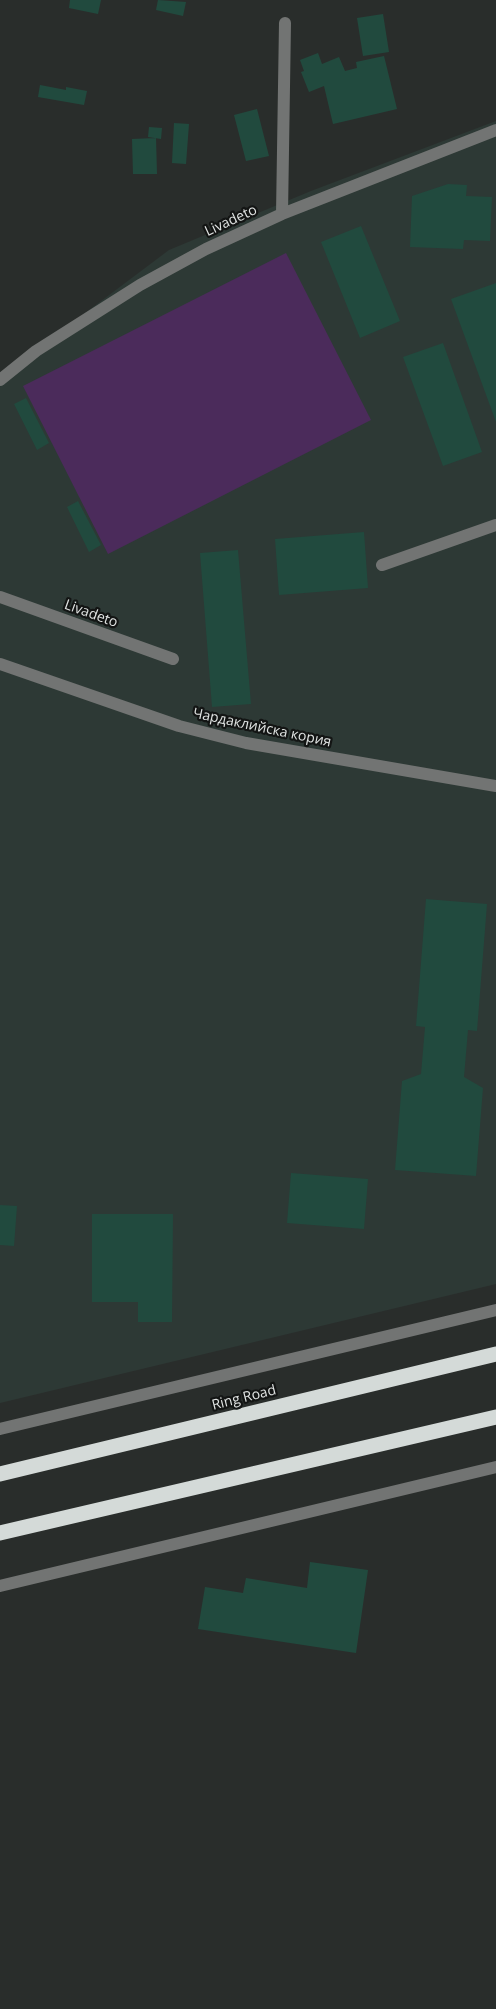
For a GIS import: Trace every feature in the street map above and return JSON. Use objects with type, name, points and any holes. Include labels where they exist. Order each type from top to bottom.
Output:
[{"type":"highway","points":[[397,1378],[496,1346]]},
{"type":"highway","name":"Ring Road","points":[[0,1474],[496,1354]]},
{"type":"highway","points":[[0,1533],[496,1417]]},
{"type":"highway","points":[[428,1433],[496,1424]]},
{"type":"street","points":[[282,214],[285,23]]},
{"type":"street","name":"Livadeto","points":[[0,380],[36,352],[140,285],[206,249],[282,214],[496,130]]},
{"type":"street","points":[[382,565],[496,525]]},
{"type":"street","name":"Livadeto","points":[[0,598],[172,659]]},
{"type":"street","name":"Чардаклийска кория","points":[[0,664],[179,726],[246,742],[496,786]]},
{"type":"street","points":[[0,1429],[496,1310]]},
{"type":"street","points":[[0,1586],[496,1467]]},
{"type":"shaded area","points":[[496,121],[496,1284],[0,1403],[0,377],[169,250],[311,191]]},
{"type":"shaded area","points":[[286,253],[371,420],[108,554],[23,386]]},
{"type":"building","points":[[70,0],[101,0],[98,14],[69,8]]},
{"type":"building","points":[[158,0],[186,2],[183,16],[156,10]]},
{"type":"building","points":[[383,14],[389,52],[363,56],[357,18]]},
{"type":"building","points":[[318,53],[322,64],[339,57],[345,71],[357,68],[356,62],[384,56],[397,109],[333,124],[324,86],[309,92],[301,72],[304,71],[300,60]]},
{"type":"building","points":[[40,85],[66,90],[66,87],[87,91],[84,105],[38,97]]},
{"type":"building","points":[[257,109],[269,156],[246,161],[234,115]]},
{"type":"building","points":[[174,123],[189,124],[186,164],[172,163]]},
{"type":"building","points":[[149,127],[162,128],[161,139],[148,137]]},
{"type":"building","points":[[156,138],[157,174],[133,174],[132,139]]},
{"type":"building","points":[[448,184],[467,185],[466,196],[492,197],[490,241],[464,240],[463,249],[410,247],[412,196]]},
{"type":"building","points":[[361,226],[400,321],[360,338],[321,242]]},
{"type":"building","points":[[496,283],[496,422],[451,299]]},
{"type":"building","points":[[443,343],[482,452],[443,466],[403,357]]},
{"type":"building","points":[[26,398],[49,443],[37,450],[14,404]]},
{"type":"building","points":[[78,501],[101,545],[89,552],[67,507]]},
{"type":"building","points":[[364,532],[368,588],[279,595],[275,539]]},
{"type":"building","points":[[238,550],[251,704],[212,707],[200,553]]},
{"type":"building","points":[[426,899],[487,904],[477,1031],[468,1030],[464,1077],[483,1088],[476,1176],[395,1170],[402,1081],[421,1074],[425,1027],[416,1026]]},
{"type":"building","points":[[291,1173],[368,1179],[364,1229],[287,1223]]},
{"type":"building","points":[[0,1205],[17,1206],[14,1246],[0,1245]]},
{"type":"building","points":[[92,1214],[173,1214],[172,1322],[138,1322],[138,1302],[92,1302]]},
{"type":"building","points":[[310,1562],[368,1570],[356,1653],[198,1629],[205,1587],[243,1593],[246,1578],[307,1588]]}]
